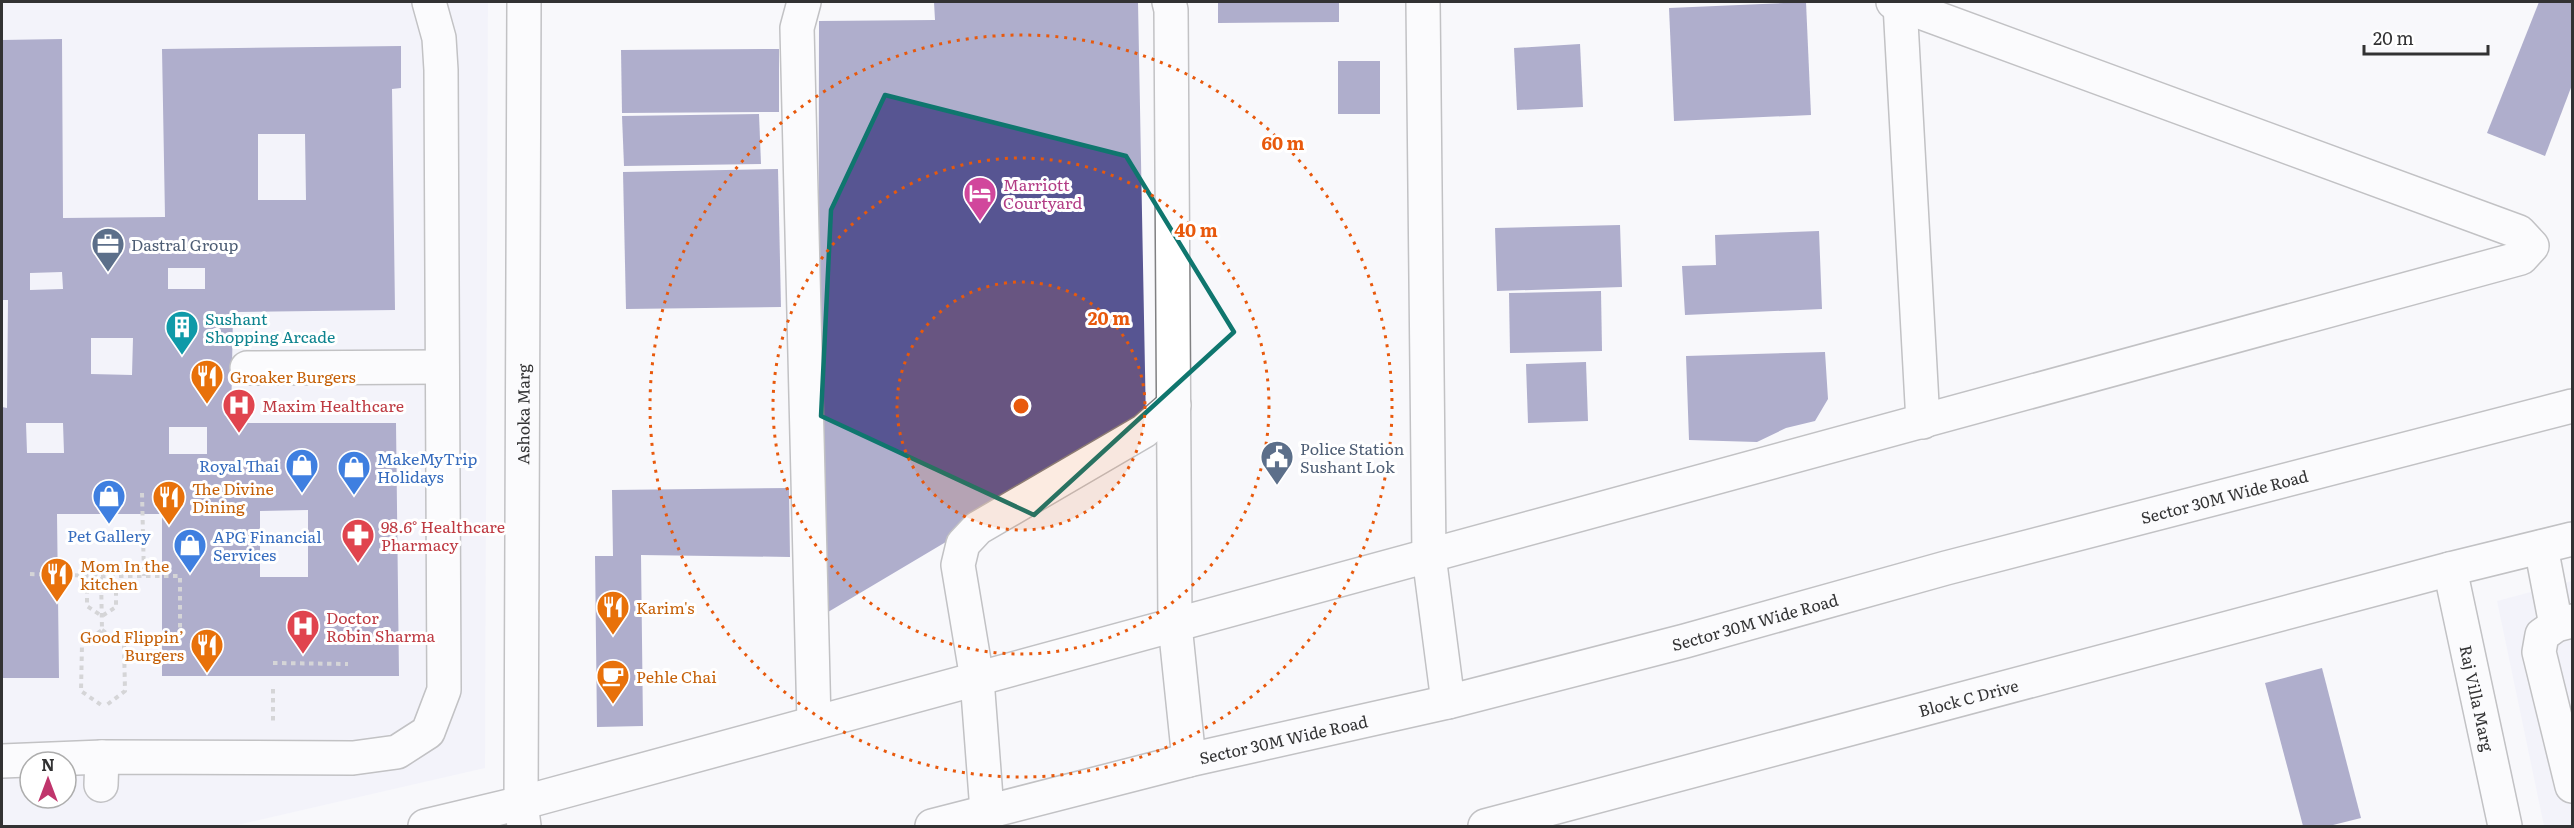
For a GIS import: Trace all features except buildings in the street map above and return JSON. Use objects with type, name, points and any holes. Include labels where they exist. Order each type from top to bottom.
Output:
[{"type":"street","points":[[2,761],[102,771],[353,758],[397,752],[428,732],[444,690],[441,70],[439,38],[429,2]]},
{"type":"street","name":"Ashoka Marg","points":[[523,815],[524,2]]},
{"type":"street","points":[[804,2],[797,28],[814,723]]},
{"type":"street","points":[[1169,2],[1171,22],[1175,625],[1189,760]]},
{"type":"street","points":[[1423,2],[1429,556],[1448,702]]},
{"type":"street","points":[[425,826],[523,815],[814,723],[1923,422],[2521,258],[2532,246],[2519,232],[1896,3],[1923,422]]},
{"type":"street","points":[[247,368],[442,367]]},
{"type":"street","points":[[987,811],[976,679],[958,565],[963,544],[978,528],[1144,431],[1174,405]]},
{"type":"street","name":"Sector 30M Wide Road","points":[[932,826],[1189,760],[1448,702],[1685,641],[1947,568],[2572,405]]},
{"type":"street","name":"Block C Drive","points":[[1485,826],[2450,569],[2572,539]]},
{"type":"street","points":[[2541,547],[2564,623],[2542,634],[2539,652],[2572,786]]},
{"type":"street","name":"Raj Villa Marg","points":[[2450,569],[2505,826]]},
{"type":"path","points":[[142,493],[144,576]]},
{"type":"path","points":[[30,574],[180,576],[180,628]]},
{"type":"path","points":[[101,576],[102,630]]},
{"type":"path","points":[[87,589],[87,606],[102,616]]},
{"type":"path","points":[[102,616],[116,607],[116,589]]},
{"type":"path","points":[[102,630],[124,645],[125,691],[104,707],[81,691],[82,644],[102,630]]},
{"type":"path","points":[[273,663],[348,664]]},
{"type":"path","points":[[273,689],[273,730]]},
{"type":"highlighted area","points":[[885,95],[1126,156],[1234,332],[1034,515],[821,416],[831,210]]},
{"type":"shaded area","points":[[2,2],[488,2],[485,768],[233,826],[2,826]]},
{"type":"shaded area","points":[[2572,581],[2572,826],[2544,826],[2497,601]]},
{"type":"place","name":"Marriott Courtyard","points":[[980,222]]},
{"type":"place","name":"Dastral Group","points":[[108,273]]},
{"type":"place","name":"Sushant Shopping Arcade","points":[[182,356]]},
{"type":"place","name":"Groaker Burgers","points":[[207,405]]},
{"type":"place","name":"Maxim Healthcare","points":[[239,434]]},
{"type":"place","name":"Police Station Sushant Lok","points":[[1277,486]]},
{"type":"place","name":"Royal Thai","points":[[302,494]]},
{"type":"place","name":"MakeMyTrip Holidays","points":[[354,496]]},
{"type":"place","name":"Pet Gallery","points":[[109,525]]},
{"type":"place","name":"The Divine Dining","points":[[169,526]]},
{"type":"place","name":"98.6° Healthcare Pharmacy","points":[[358,564]]},
{"type":"place","name":"APG Financial Services","points":[[190,574]]},
{"type":"place","name":"Mom In the kitchen","points":[[57,603]]},
{"type":"place","name":"Karim's","points":[[613,636]]},
{"type":"place","name":"Doctor Robin Sharma","points":[[303,655]]},
{"type":"place","name":"Good Flippin’ Burgers","points":[[207,674]]},
{"type":"place","name":"Pehle Chai","points":[[613,705]]}]
